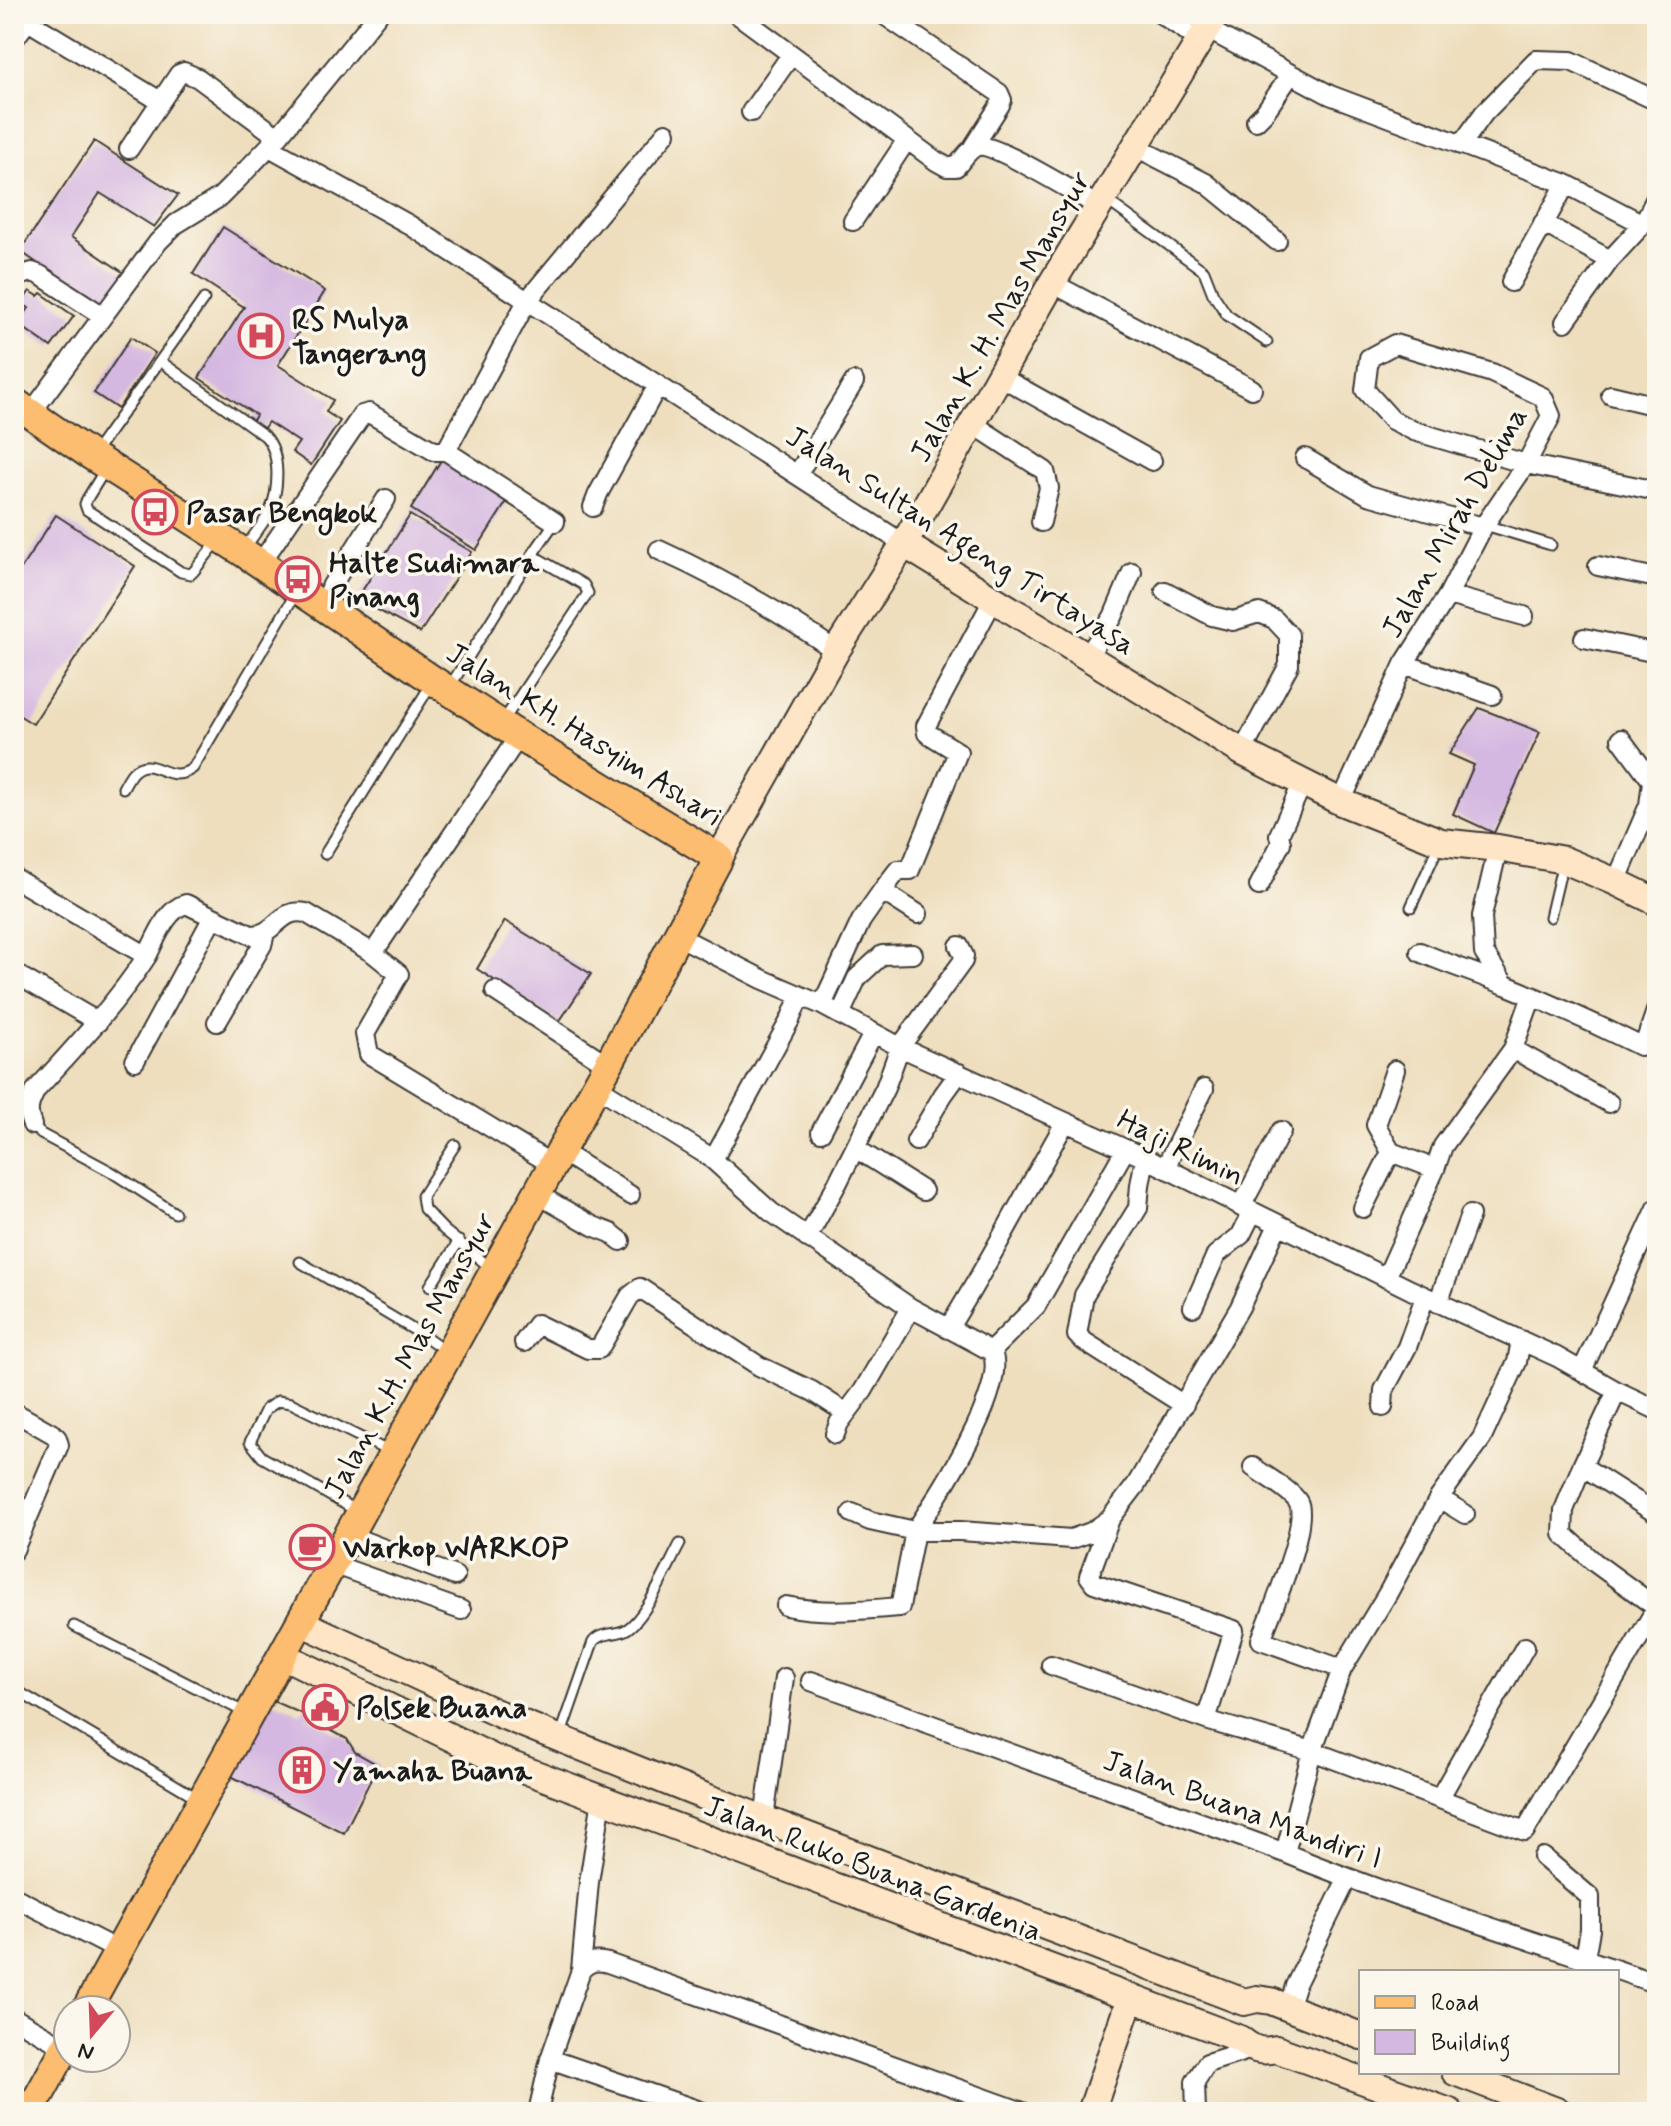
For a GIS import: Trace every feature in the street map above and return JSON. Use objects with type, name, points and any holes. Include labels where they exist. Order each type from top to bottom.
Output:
[{"type":"main road","name":"Jalan KH. Hasyim Ashari","points":[[23,408],[510,730],[719,858]]},
{"type":"main road","name":"Jalan K.H. Mas Mansyur","points":[[95,1994],[719,858]]},
{"type":"main road","points":[[30,2112],[52,2072]]},
{"type":"street","points":[[23,408],[103,316],[158,242],[176,224],[220,197],[274,142],[378,14]]},
{"type":"street","points":[[737,14],[906,141],[947,167],[956,167],[1000,105],[1002,100],[999,93],[887,17]]},
{"type":"street","points":[[1161,14],[1208,28],[1330,95],[1566,184],[1643,224]]},
{"type":"street","points":[[14,39],[31,18],[160,101],[129,149]]},
{"type":"street","name":"Jalan K. H. Mas Mansyur","points":[[719,858],[836,651],[904,544],[1052,283],[1208,28]]},
{"type":"street","points":[[751,112],[791,55]]},
{"type":"street","points":[[1461,145],[1484,113],[1536,60],[1571,61],[1657,101]]},
{"type":"street","name":"Jalan Sultan Ageng Tirtayasa","points":[[160,101],[179,74],[192,74],[274,142],[408,224],[904,544],[1242,752],[1341,802],[1441,842],[1564,860],[1657,902]]},
{"type":"street","points":[[1256,121],[1291,74]]},
{"type":"street","points":[[446,451],[527,301],[666,133]]},
{"type":"street","points":[[853,221],[906,141]]},
{"type":"street","points":[[973,147],[981,145],[1006,155],[1102,203]]},
{"type":"street","points":[[1136,147],[1206,183],[1277,241]]},
{"type":"street","points":[[1511,282],[1566,184]]},
{"type":"street","points":[[1565,322],[1610,260],[1643,224],[1657,196]]},
{"type":"street","points":[[1543,223],[1610,260]]},
{"type":"street","points":[[14,283],[19,276],[32,272],[103,316]]},
{"type":"street","points":[[1052,283],[1252,389]]},
{"type":"street","name":"Jalan Mirah Delima","points":[[1341,802],[1404,664],[1448,595],[1484,526],[1526,464],[1551,416],[1543,397],[1492,373],[1395,344],[1369,358],[1365,390],[1392,420],[1414,431],[1526,464]]},
{"type":"street","points":[[999,376],[1152,461]]},
{"type":"street","points":[[797,475],[854,382]]},
{"type":"street","points":[[593,507],[658,385]]},
{"type":"street","points":[[1611,395],[1657,406]]},
{"type":"street","points":[[241,551],[362,415],[369,413],[434,451],[446,451],[555,522]]},
{"type":"street","points":[[973,424],[1045,471],[1049,488],[1041,522]]},
{"type":"street","points":[[1305,458],[1368,495],[1484,526]]},
{"type":"street","points":[[1526,464],[1657,491]]},
{"type":"street","points":[[324,606],[332,585],[386,499]]},
{"type":"street","points":[[659,550],[703,570],[794,622],[836,651]]},
{"type":"street","points":[[1598,566],[1657,578]]},
{"type":"street","points":[[1087,657],[1113,617],[1132,572]]},
{"type":"street","points":[[1165,591],[1212,616],[1233,621],[1259,613],[1274,619],[1289,635],[1289,665],[1242,752]]},
{"type":"street","points":[[1448,595],[1524,616]]},
{"type":"street","points":[[822,1005],[861,921],[898,870],[910,870],[958,752],[927,733],[926,726],[993,600]]},
{"type":"street","points":[[1584,638],[1657,653]]},
{"type":"street","points":[[1404,664],[1492,695]]},
{"type":"street","points":[[373,953],[510,730]]},
{"type":"street","points":[[1616,882],[1649,805],[1652,781],[1621,739]]},
{"type":"street","points":[[1259,886],[1281,843],[1279,835],[1303,782]]},
{"type":"street","points":[[1498,848],[1482,916],[1484,953],[1505,985]]},
{"type":"street","points":[[14,878],[147,956]]},
{"type":"street","points":[[882,891],[918,914]]},
{"type":"street","points":[[32,1125],[28,1115],[36,1090],[128,985],[178,906],[186,904],[257,936],[288,913],[296,911],[306,913],[373,953],[399,974],[365,1034],[369,1054],[556,1158],[630,1195]]},
{"type":"street","points":[[135,1061],[213,917]]},
{"type":"street","points":[[217,1022],[262,945],[265,933]]},
{"type":"street","name":"Haji Rimin","points":[[678,936],[822,1005],[900,1047],[1145,1158],[1431,1300],[1521,1340],[1657,1410]]},
{"type":"street","points":[[807,1238],[885,1088],[900,1047],[963,961],[959,946]]},
{"type":"street","points":[[1420,952],[1591,1021],[1640,1046],[1645,1043],[1657,1008]]},
{"type":"street","points":[[840,1015],[857,978],[882,955],[913,954]]},
{"type":"street","points":[[14,973],[98,1022]]},
{"type":"street","points":[[495,991],[713,1160],[771,1212],[911,1308],[991,1351],[995,1358],[979,1422],[915,1531],[900,1607],[837,1612],[786,1606]]},
{"type":"street","points":[[713,1160],[790,1020],[800,996]]},
{"type":"street","points":[[1386,1278],[1443,1146],[1513,1049],[1532,996]]},
{"type":"street","points":[[821,1132],[873,1034]]},
{"type":"street","points":[[1513,1049],[1609,1103]]},
{"type":"street","points":[[1395,1070],[1376,1125],[1391,1152],[1435,1169]]},
{"type":"street","points":[[916,1141],[959,1073]]},
{"type":"street","points":[[1165,1168],[1204,1089]]},
{"type":"street","points":[[948,1329],[984,1271],[1065,1123]]},
{"type":"street","points":[[1193,1307],[1216,1255],[1241,1235],[1246,1210],[1281,1131]]},
{"type":"street","points":[[855,1148],[923,1191]]},
{"type":"street","points":[[991,1351],[1036,1306],[1125,1150]]},
{"type":"street","points":[[1363,1208],[1391,1152]]},
{"type":"street","points":[[1145,1158],[1138,1208],[1084,1295],[1077,1335],[1184,1405]]},
{"type":"street","points":[[537,1194],[621,1241]]},
{"type":"street","points":[[1582,1371],[1657,1208]]},
{"type":"street","points":[[1383,1407],[1384,1390],[1431,1300],[1470,1215]]},
{"type":"street","points":[[852,1513],[870,1521],[915,1531],[1071,1539],[1091,1532],[1110,1519],[1136,1485],[1240,1307],[1278,1225]]},
{"type":"street","points":[[524,1342],[537,1324],[588,1349],[599,1349],[630,1296],[640,1288],[759,1366],[812,1391],[846,1413]]},
{"type":"street","points":[[835,1434],[911,1308]]},
{"type":"street","points":[[1285,1853],[1312,1751],[1342,1669],[1388,1593],[1439,1498],[1482,1438],[1517,1362],[1521,1340]]},
{"type":"street","points":[[1051,1665],[1206,1720],[1312,1751],[1525,1831],[1657,1608],[1594,1562],[1563,1534],[1564,1510],[1617,1391]]},
{"type":"street","points":[[14,1412],[53,1434],[59,1445],[14,1550]]},
{"type":"street","points":[[1582,1466],[1657,1514]]},
{"type":"street","points":[[1253,1467],[1296,1499],[1301,1511],[1293,1554],[1261,1640],[1342,1669]]},
{"type":"street","points":[[1439,1498],[1465,1514]]},
{"type":"street","points":[[1110,1519],[1089,1576],[1094,1583],[1234,1630],[1206,1720]]},
{"type":"street","points":[[354,1524],[455,1576]]},
{"type":"street","points":[[332,1564],[461,1610]]},
{"type":"street","name":"Jalan Ruko Buana Gardenia","points":[[300,1622],[499,1714],[693,1792],[1244,2002],[1267,2000],[1359,2035]]},
{"type":"street","points":[[335,1681],[332,1670],[334,1660],[347,1644]]},
{"type":"street","points":[[1440,1797],[1525,1647]]},
{"type":"street","name":"Jalan Ruko Buana Gardenia","points":[[282,1655],[493,1758],[1264,2049],[1450,2112]]},
{"type":"street","points":[[764,1818],[784,1678]]},
{"type":"street","name":"Jalan Buana Mandiri I","points":[[811,1681],[1285,1853],[1347,1879],[1618,1970]]},
{"type":"street","points":[[680,1829],[693,1792]]},
{"type":"street","points":[[538,2112],[550,2059],[581,1970],[589,1882],[602,1799]]},
{"type":"street","points":[[1543,1857],[1590,1897],[1590,1930],[1585,1958]]},
{"type":"street","points":[[1196,2112],[1195,2082],[1207,2063],[1284,2043],[1290,2034],[1288,2008],[1295,1986],[1347,1879]]},
{"type":"street","points":[[14,1897],[119,1951]]},
{"type":"street","points":[[1000,1950],[1013,1914]]},
{"type":"street","points":[[581,1970],[593,1961],[608,1963],[1023,2112]]},
{"type":"street","name":"Jalan Buana Mandiri I","points":[[1619,1970],[1657,1984]]},
{"type":"street","points":[[1091,2112],[1130,1999]]},
{"type":"street","points":[[14,2018],[52,2037]]},
{"type":"street","points":[[550,2059],[703,2112]]},
{"type":"street","points":[[1460,2074],[1559,2112]]},
{"type":"lane","points":[[1102,203],[1204,271],[1213,294],[1227,315],[1267,342]]},
{"type":"lane","points":[[160,361],[265,436],[272,443],[274,452],[276,475],[269,511],[241,551],[191,574],[181,572],[87,510],[85,504],[100,461],[160,361],[204,299]]},
{"type":"lane","points":[[325,854],[555,522]]},
{"type":"lane","points":[[1484,526],[1551,545]]},
{"type":"lane","points":[[510,730],[588,593],[584,585],[532,555]]},
{"type":"lane","points":[[123,788],[133,772],[143,766],[175,775],[185,774],[193,768],[298,588]]},
{"type":"lane","points":[[1411,907],[1441,842]]},
{"type":"lane","points":[[1550,917],[1564,860]]},
{"type":"lane","points":[[32,1125],[41,1134],[110,1171],[175,1213]]},
{"type":"lane","points":[[455,1145],[422,1196],[424,1209],[444,1230],[494,1270]]},
{"type":"lane","points":[[430,1286],[459,1241]]},
{"type":"lane","points":[[300,1262],[449,1353]]},
{"type":"lane","points":[[354,1524],[262,1457],[250,1442],[266,1409],[278,1401],[291,1403],[393,1454]]},
{"type":"lane","points":[[560,1737],[593,1642],[600,1635],[625,1631],[636,1621],[680,1544]]},
{"type":"lane","points":[[74,1626],[249,1715]]},
{"type":"lane","points":[[14,1689],[202,1801]]},
{"type":"building","points":[[94,141],[178,195],[154,227],[100,193],[71,237],[127,275],[104,310],[20,251]]},
{"type":"building","name":"RS Mulya Tangerang","points":[[223,227],[325,291],[278,365],[333,400],[326,412],[340,421],[311,465],[292,452],[299,442],[268,422],[263,429],[252,422],[256,415],[199,378],[244,307],[193,274]]},
{"type":"building","points":[[30,291],[38,296],[41,293],[74,316],[51,347],[18,324],[29,308],[21,303]]},
{"type":"building","points":[[131,337],[155,353],[118,409],[94,393]]},
{"type":"building","points":[[443,457],[509,498],[476,550],[411,509]]},
{"type":"building","points":[[56,515],[135,566],[33,724],[14,712],[14,579]]},
{"type":"building","points":[[410,515],[472,552],[420,633],[357,599]]},
{"type":"building","points":[[1479,708],[1540,732],[1494,833],[1453,814],[1474,765],[1449,754]]},
{"type":"building","points":[[505,921],[591,974],[559,1022],[477,969]]},
{"type":"building","name":"Yamaha Buana","points":[[325,1691],[345,1700],[337,1727],[303,1715],[347,1739],[355,1752],[378,1765],[344,1833],[227,1774],[273,1701],[300,1713]]},
{"type":"place","name":"RS Mulya Tangerang","points":[[261,336]]},
{"type":"place","name":"Pasar Bengkok","points":[[155,512]]},
{"type":"place","name":"Halte Sudimara Pinang","points":[[298,579]]},
{"type":"place","name":"Warkop WARKOP","points":[[312,1547]]},
{"type":"place","name":"Polsek Buana","points":[[325,1707]]},
{"type":"place","name":"Yamaha Buana","points":[[302,1770]]}]
